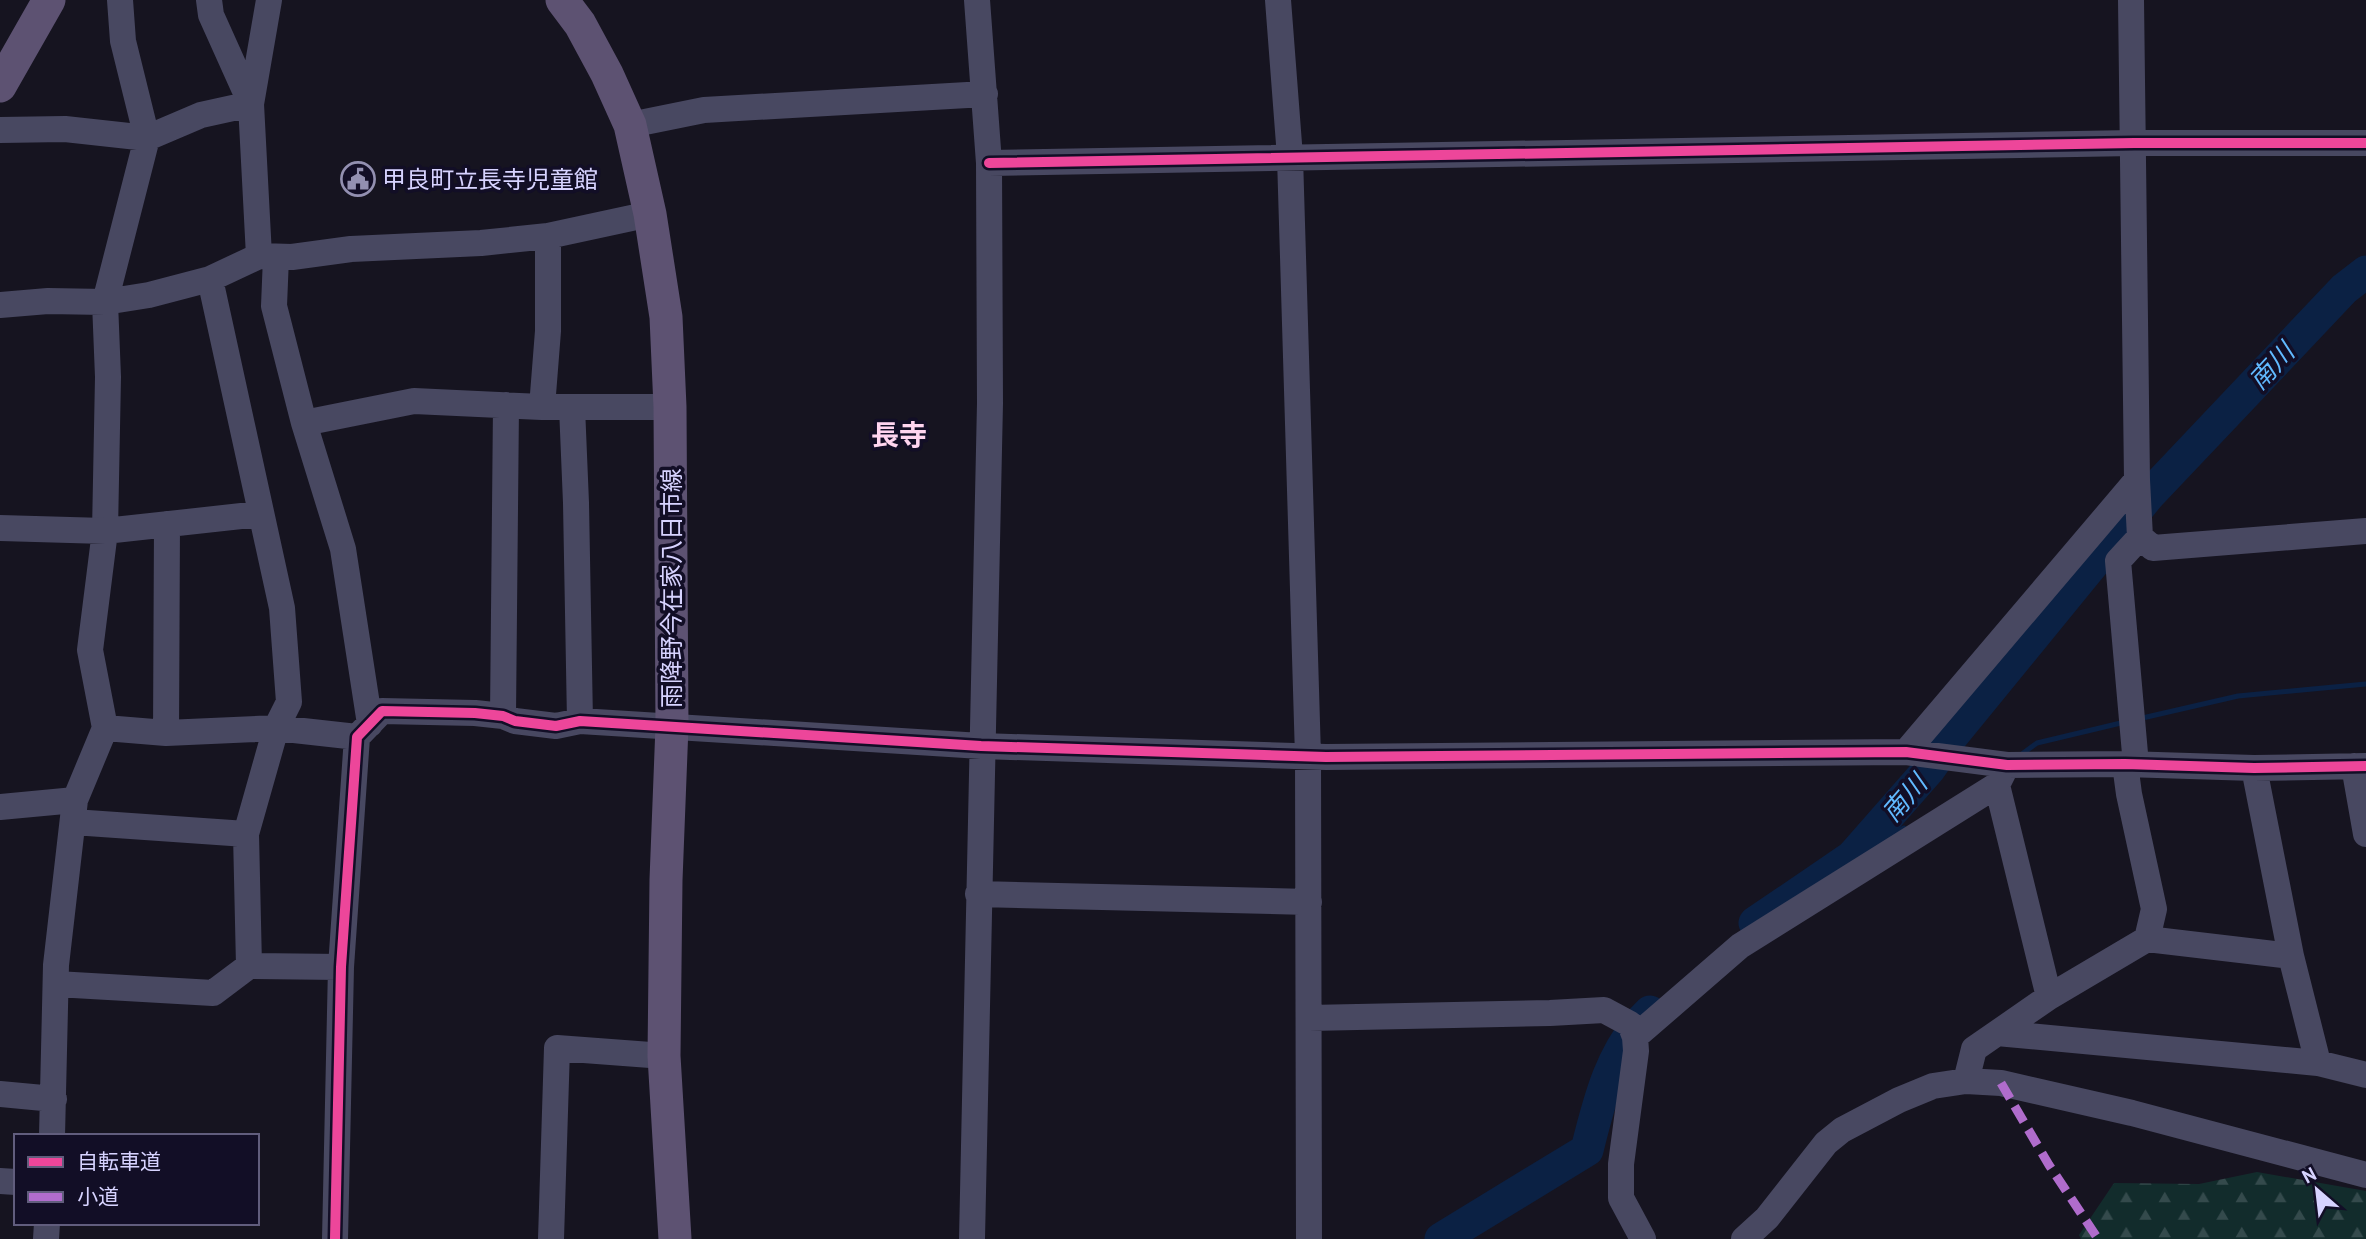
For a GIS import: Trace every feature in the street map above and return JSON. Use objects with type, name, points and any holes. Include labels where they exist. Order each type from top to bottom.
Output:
[{"type":"main road","points":[[0,86],[49,0]]},
{"type":"main road","name":"雨降野今在家八日市線","points":[[562,0],[580,24],[630,125],[650,214],[666,317],[670,407],[672,726],[666,880],[664,1056],[675,1239]]},
{"type":"street","points":[[52,1134],[56,965],[74,811],[105,728],[90,650],[105,531],[108,377],[105,302],[147,138],[122,41],[120,0]]},
{"type":"street","points":[[209,0],[211,15],[251,104]]},
{"type":"street","points":[[269,0],[251,104],[267,257],[274,306],[304,423],[343,549],[364,730],[341,967],[335,1239]]},
{"type":"street","points":[[972,1239],[990,403],[989,163],[977,0]]},
{"type":"street","points":[[1278,0],[1290,157],[1308,756],[1309,1239]]},
{"type":"street","points":[[2131,0],[2140,537],[2118,561],[2130,764],[2129,794],[2154,909],[2147,939]]},
{"type":"street","points":[[630,125],[704,110],[985,94]]},
{"type":"street","points":[[0,130],[65,129],[147,138],[201,115],[251,104]]},
{"type":"street","points":[[989,163],[2134,143],[2366,143]]},
{"type":"street","points":[[0,305],[48,300],[105,302],[149,295],[210,279],[267,257],[548,236],[650,214]]},
{"type":"street","points":[[542,407],[548,331],[548,236]]},
{"type":"street","points":[[210,279],[282,608],[289,702],[276,728],[246,834],[249,966]]},
{"type":"street","points":[[304,423],[414,401],[542,407],[670,407]]},
{"type":"street","points":[[503,716],[506,405]]},
{"type":"street","points":[[572,407],[580,721]]},
{"type":"street","points":[[1906,752],[2137,480]]},
{"type":"street","points":[[0,528],[105,531],[260,514]]},
{"type":"street","points":[[166,733],[167,524]]},
{"type":"street","points":[[2140,537],[2153,548],[2366,531]]},
{"type":"street","points":[[105,728],[166,733],[276,728],[364,730],[382,711],[503,716],[515,721],[556,726],[580,721],[981,746],[1308,756],[1490,757],[1906,752],[2002,775],[2130,764],[2254,768],[2360,766],[2366,834]]},
{"type":"street","points":[[2254,768],[2291,956],[2318,1063]]},
{"type":"street","points":[[2002,775],[2049,997]]},
{"type":"street","points":[[1635,1037],[1740,946],[2002,775]]},
{"type":"street","points":[[0,807],[74,811],[246,834]]},
{"type":"street","points":[[978,894],[1309,902]]},
{"type":"street","points":[[1966,1081],[1974,1049],[2049,997],[2147,939],[2291,956]]},
{"type":"street","points":[[56,984],[213,992],[249,966],[341,967]]},
{"type":"street","points":[[1309,1018],[1604,1010],[1630,1024],[1636,1051],[1621,1164],[1621,1198],[1643,1239]]},
{"type":"street","points":[[1997,1033],[2318,1063],[2366,1074]]},
{"type":"street","points":[[551,1239],[557,1048],[664,1056]]},
{"type":"street","points":[[1744,1239],[1767,1218],[1826,1143],[1842,1130],[1899,1100],[1933,1086],[1966,1081],[2001,1083],[2132,1113],[2366,1175]]},
{"type":"street","points":[[0,1094],[54,1099]]},
{"type":"green space","points":[[2257,1172],[2366,1191],[2366,1239],[2081,1239],[2079,1235],[2114,1183],[2199,1184]]},
{"type":"waterway","name":"南川","points":[[1755,923],[1852,857],[1930,768],[1952,736],[2148,496],[2344,289],[2366,272]]},
{"type":"waterway","points":[[2138,719],[2238,696],[2366,684]]},
{"type":"waterway","points":[[2022,754],[2037,743],[2125,722]]},
{"type":"waterway","points":[[1852,857],[1904,828]]},
{"type":"waterway","name":"南川","points":[[1441,1239],[1587,1150],[1609,1076],[1626,1042],[1650,1012]]},
{"type":"marked path","points":[[2001,1083],[2049,1165],[2098,1239]]},
{"type":"cycle path","points":[[989,163],[2134,143],[2366,143]]},
{"type":"cycle path","points":[[335,1239],[341,967],[357,737],[382,711],[475,713],[556,726],[580,721],[981,746],[1326,757],[1906,752],[2007,765],[2125,764],[2254,768],[2366,766]]},
{"type":"place","name":"甲良町立長寺児童館","points":[[358,179]]},
{"type":"district","name":"長寺","points":[[899,434]]}]
